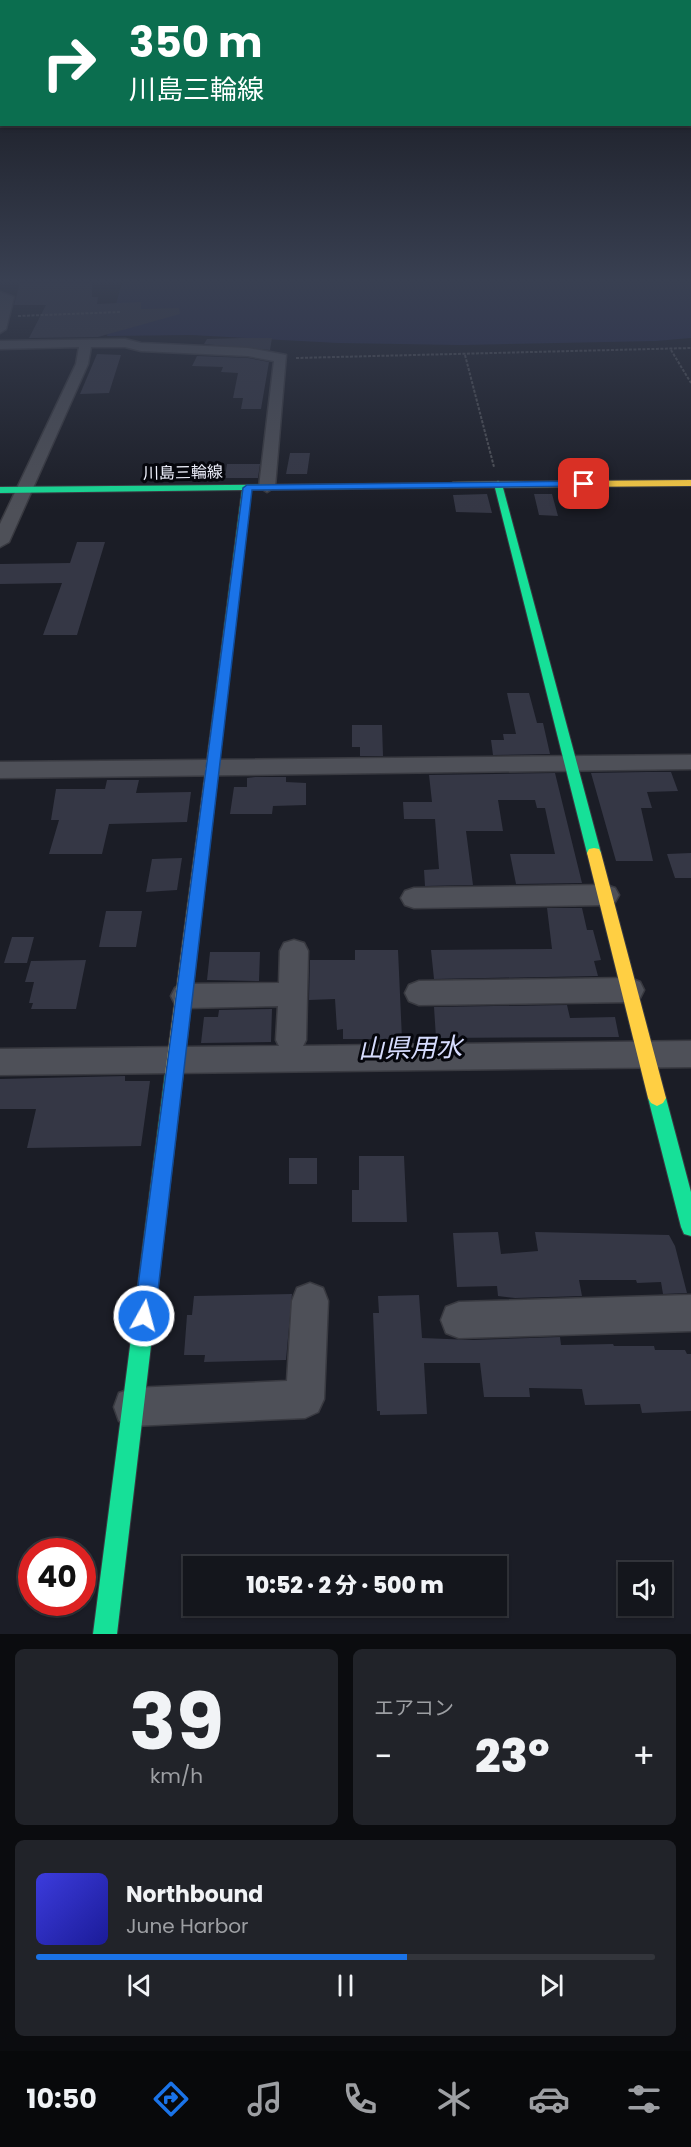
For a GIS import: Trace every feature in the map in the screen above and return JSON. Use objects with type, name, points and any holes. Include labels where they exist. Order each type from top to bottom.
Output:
[{"type":"street","points":[[0,542],[83,359]]},
{"type":"street","points":[[267,487],[281,359]]},
{"type":"street","name":"川島三輪線","points":[[0,489],[691,483]]},
{"type":"street","points":[[498,484],[691,1227]]},
{"type":"street","points":[[105,1634],[247,488]]},
{"type":"street","points":[[0,770],[691,762]]},
{"type":"street","points":[[414,898],[606,895]]},
{"type":"street","points":[[291,1040],[294,951]]},
{"type":"street","points":[[419,993],[630,990]]},
{"type":"street","points":[[185,996],[292,994]]},
{"type":"street","points":[[0,1062],[691,1054]]},
{"type":"street","points":[[133,1407],[305,1399],[310,1300]]},
{"type":"street","points":[[459,1320],[691,1313]]},
{"type":"path","points":[[466,359],[498,484]]},
{"type":"path","points":[[677,359],[691,383]]},
{"type":"building","points":[[95,359],[120,359],[109,393],[80,394]]},
{"type":"building","points":[[195,359],[255,359],[269,362],[261,409],[241,409],[243,398],[233,398],[238,373],[221,372],[223,367],[192,366]]},
{"type":"building","points":[[290,453],[310,453],[307,474],[286,474]]},
{"type":"building","points":[[227,464],[260,464],[258,478],[225,478]]},
{"type":"building","points":[[487,494],[492,513],[456,512],[453,495]]},
{"type":"building","points":[[534,494],[552,494],[558,516],[539,515]]},
{"type":"building","points":[[77,542],[105,542],[77,635],[43,635],[62,583],[0,584],[0,564],[70,563]]},
{"type":"building","points":[[507,693],[529,693],[537,723],[543,723],[550,754],[493,755],[491,740],[504,740],[503,734],[516,734]]},
{"type":"building","points":[[352,725],[382,725],[383,756],[360,756],[360,747],[352,747]]},
{"type":"building","points":[[671,772],[678,791],[647,792],[652,808],[641,808],[653,861],[616,861],[591,773]]},
{"type":"building","points":[[555,773],[582,883],[516,884],[510,854],[555,854],[545,808],[537,808],[535,800],[498,800],[503,831],[466,831],[473,885],[425,886],[424,870],[439,869],[435,819],[404,819],[403,802],[432,802],[429,775]]},
{"type":"building","points":[[286,777],[286,782],[306,783],[306,805],[273,806],[272,814],[230,814],[234,787],[247,787],[247,778]]},
{"type":"building","points":[[107,780],[139,780],[136,793],[191,792],[187,822],[109,824],[102,854],[49,854],[59,820],[51,820],[56,789],[105,789]]},
{"type":"building","points":[[691,853],[691,878],[675,878],[667,854]]},
{"type":"building","points":[[182,858],[177,890],[146,892],[152,859]]},
{"type":"building","points":[[547,908],[582,908],[587,930],[593,930],[601,960],[594,961],[598,976],[434,979],[431,950],[552,949]]},
{"type":"building","points":[[106,911],[142,911],[136,947],[99,947]]},
{"type":"building","points":[[12,937],[34,937],[27,963],[4,963]]},
{"type":"building","points":[[355,950],[398,950],[402,1039],[343,1039],[343,1029],[337,1030],[335,999],[309,1000],[310,960],[355,960]]},
{"type":"building","points":[[210,952],[260,952],[259,981],[207,980]]},
{"type":"building","points":[[86,960],[76,1009],[31,1009],[33,1003],[29,1003],[34,982],[25,982],[31,961]]},
{"type":"building","points":[[567,1005],[570,1018],[615,1017],[619,1037],[436,1038],[434,1007]]},
{"type":"building","points":[[272,1009],[271,1042],[201,1043],[204,1017],[218,1017],[219,1010]]},
{"type":"building","points":[[125,1076],[125,1081],[150,1081],[141,1146],[27,1148],[36,1109],[0,1109],[0,1079]]},
{"type":"building","points":[[359,1156],[404,1156],[407,1222],[352,1222],[352,1190],[359,1190]]},
{"type":"building","points":[[289,1158],[317,1158],[317,1184],[289,1184]]},
{"type":"building","points":[[498,1232],[501,1254],[538,1251],[535,1232],[669,1235],[675,1246],[687,1293],[663,1294],[661,1282],[637,1283],[636,1280],[579,1280],[582,1296],[515,1298],[498,1296],[497,1286],[457,1287],[453,1233]]},
{"type":"building","points":[[292,1294],[286,1360],[204,1362],[205,1355],[184,1355],[187,1315],[192,1315],[194,1296]]},
{"type":"building","points":[[419,1295],[422,1338],[472,1340],[560,1337],[561,1345],[613,1344],[614,1346],[654,1346],[655,1350],[685,1350],[687,1354],[691,1354],[691,1411],[642,1413],[640,1404],[585,1405],[582,1389],[529,1388],[530,1397],[484,1397],[480,1363],[424,1363],[427,1414],[380,1415],[380,1411],[377,1411],[373,1313],[379,1313],[378,1296]]},
{"type":"traffic: fast","points":[[498,484],[594,853]]},
{"type":"traffic: fast","points":[[0,490],[453,485]]},
{"type":"traffic: fast","points":[[217,729],[247,488]]},
{"type":"traffic: fast","points":[[105,1634],[174,1074]]},
{"type":"traffic: fast","points":[[657,1098],[691,1227]]},
{"type":"traffic: slow","points":[[453,485],[691,483]]},
{"type":"traffic: slow","points":[[174,1074],[217,729]]},
{"type":"traffic: slow","points":[[594,853],[657,1098]]},
{"type":"route","points":[[144,1316],[178,1059],[211,768],[247,488],[584,484]]},
{"type":"water label","name":"山県用水","points":[[410,1048]]}]
